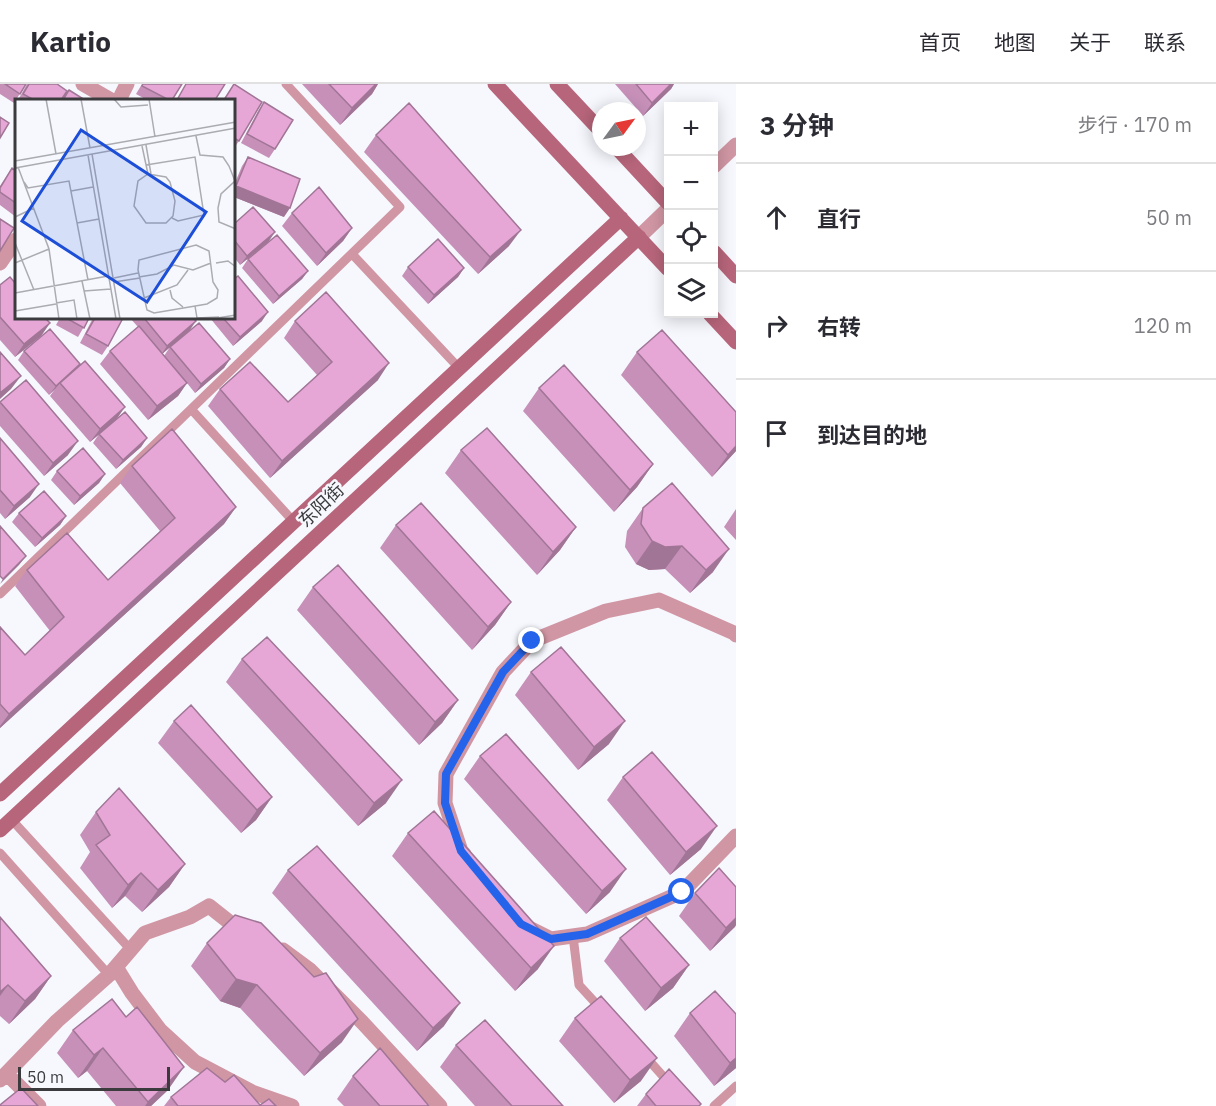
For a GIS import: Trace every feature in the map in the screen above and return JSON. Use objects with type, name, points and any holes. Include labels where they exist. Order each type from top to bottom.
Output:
[{"type":"main road","points":[[495,84],[664,264]]},
{"type":"main road","points":[[557,84],[592,121]]},
{"type":"main road","points":[[625,156],[664,198]]},
{"type":"main road","name":"东阳街","points":[[2,789],[621,218]]},
{"type":"main road","name":"东阳街","points":[[5,825],[639,237]]},
{"type":"main road","points":[[718,256],[736,276]]},
{"type":"main road","points":[[714,318],[736,342]]},
{"type":"street","points":[[83,84],[109,99]]},
{"type":"street","points":[[119,99],[127,84]]},
{"type":"street","points":[[718,162],[736,145]]},
{"type":"street","name":"东阳街","points":[[639,237],[668,210]]},
{"type":"street","points":[[0,263],[15,241]]},
{"type":"street","points":[[476,870],[461,851],[445,803],[446,774],[503,672],[532,641],[606,611],[659,600],[735,633]]},
{"type":"street","points":[[514,915],[521,924],[551,939],[587,934],[682,892],[736,836]]},
{"type":"street","points":[[39,1106],[3,1077],[57,1021],[112,971],[145,933],[190,917],[209,906],[233,925],[264,937],[310,970],[440,1106]]},
{"type":"street","points":[[112,971],[160,1030],[195,1062],[252,1092],[292,1106]]},
{"type":"lane","points":[[0,594],[400,207],[286,84]]},
{"type":"lane","points":[[352,254],[459,368]]},
{"type":"lane","points":[[191,409],[294,522]]},
{"type":"lane","points":[[5,825],[131,950]]},
{"type":"lane","points":[[0,854],[112,971]]},
{"type":"lane","points":[[573,936],[579,985],[611,1020]]},
{"type":"lane","points":[[635,1046],[675,1089]]},
{"type":"lane","points":[[714,1106],[736,1086]]},
{"type":"building","points":[[5,84],[26,84],[20,94]]},
{"type":"building","points":[[29,84],[57,84],[67,91],[62,99],[32,99],[23,94]]},
{"type":"building","points":[[143,84],[182,84],[173,99],[167,99],[142,86]]},
{"type":"building","points":[[186,84],[225,84],[216,99],[178,99]]},
{"type":"building","points":[[234,84],[262,102],[239,141],[236,139],[236,99],[225,99]]},
{"type":"building","points":[[329,84],[376,84],[352,108]]},
{"type":"building","points":[[636,84],[671,84],[652,103]]},
{"type":"building","points":[[69,90],[83,99],[64,99]]},
{"type":"building","points":[[264,102],[293,120],[275,149],[247,134]]},
{"type":"building","points":[[409,103],[521,230],[490,257],[376,135]]},
{"type":"building","points":[[0,117],[9,123],[0,138]]},
{"type":"building","points":[[248,157],[300,179],[290,208],[236,186]]},
{"type":"building","points":[[12,168],[15,170],[15,202],[0,192]]},
{"type":"building","points":[[319,187],[352,228],[326,253],[292,213]]},
{"type":"building","points":[[253,207],[275,232],[247,256],[236,242],[236,222]]},
{"type":"building","points":[[0,219],[14,228],[0,251]]},
{"type":"building","points":[[277,235],[308,271],[279,296],[248,259]]},
{"type":"building","points":[[438,239],[464,268],[434,295],[408,267]]},
{"type":"building","points":[[238,276],[268,312],[240,337],[225,320],[236,320],[236,278]]},
{"type":"building","points":[[10,277],[15,283],[15,320],[47,320],[50,323],[24,344],[0,317],[0,285]]},
{"type":"building","points":[[326,292],[389,363],[282,461],[220,389],[250,362],[288,402],[332,362],[295,321]]},
{"type":"building","points":[[70,320],[88,320],[84,328]]},
{"type":"building","points":[[94,320],[122,320],[108,346],[86,334]]},
{"type":"building","points":[[146,320],[196,321],[167,346]]},
{"type":"building","points":[[199,323],[230,359],[201,384],[170,347]]},
{"type":"building","points":[[139,326],[187,383],[157,406],[110,351]]},
{"type":"building","points":[[50,329],[80,364],[56,386],[24,351]]},
{"type":"building","points":[[662,330],[736,412],[736,446],[728,455],[637,352]]},
{"type":"building","points":[[0,352],[21,376],[0,393]]},
{"type":"building","points":[[85,361],[125,407],[100,429],[60,383]]},
{"type":"building","points":[[564,365],[653,464],[630,490],[539,388]]},
{"type":"building","points":[[26,380],[78,441],[53,463],[0,402]]},
{"type":"building","points":[[125,412],[147,438],[123,460],[99,434]]},
{"type":"building","points":[[487,428],[576,527],[553,552],[461,450]]},
{"type":"building","points":[[172,429],[236,507],[9,714],[0,704],[0,627],[25,655],[64,617],[27,570],[67,533],[108,580],[175,518],[132,466]]},
{"type":"building","points":[[0,438],[39,484],[14,506],[0,490]]},
{"type":"building","points":[[83,448],[105,474],[80,496],[57,471]]},
{"type":"building","points":[[672,483],[729,549],[706,570],[682,546],[665,547],[652,541],[641,524],[643,508]]},
{"type":"building","points":[[44,491],[66,516],[42,538],[19,513]]},
{"type":"building","points":[[421,503],[511,602],[488,627],[396,525]]},
{"type":"building","points":[[0,526],[26,556],[3,579],[0,576]]},
{"type":"building","points":[[338,565],[458,700],[435,722],[313,587]]},
{"type":"building","points":[[267,637],[402,780],[374,803],[242,659]]},
{"type":"building","points":[[561,647],[625,721],[594,747],[531,672]]},
{"type":"building","points":[[191,705],[272,797],[257,810],[174,721]]},
{"type":"building","points":[[506,734],[626,869],[602,891],[480,756]]},
{"type":"building","points":[[652,752],[717,826],[686,852],[623,777]]},
{"type":"building","points":[[119,788],[185,864],[158,890],[141,873],[128,885],[96,845],[110,835],[96,812]]},
{"type":"building","points":[[434,811],[554,946],[531,968],[408,833]]},
{"type":"building","points":[[317,846],[460,1003],[433,1028],[288,870]]},
{"type":"building","points":[[719,868],[736,887],[736,918],[726,928],[695,893]]},
{"type":"building","points":[[235,915],[261,923],[314,977],[326,973],[358,1019],[320,1053],[257,985],[236,979],[207,943]]},
{"type":"building","points":[[0,917],[51,976],[25,1001],[8,985],[0,992]]},
{"type":"building","points":[[646,917],[689,965],[661,988],[620,938]]},
{"type":"building","points":[[715,991],[736,1014],[736,1058],[730,1063],[690,1013]]},
{"type":"building","points":[[601,996],[657,1058],[630,1080],[575,1018]]},
{"type":"building","points":[[112,999],[126,1017],[137,1007],[184,1067],[148,1102],[103,1048],[94,1055],[73,1030]]},
{"type":"building","points":[[485,1020],[563,1106],[512,1106],[456,1045]]},
{"type":"building","points":[[380,1048],[429,1106],[380,1106],[353,1076]]},
{"type":"building","points":[[207,1068],[225,1082],[234,1075],[260,1105],[269,1099],[276,1106],[178,1106],[171,1097]]},
{"type":"building","points":[[669,1069],[701,1104],[699,1106],[656,1106],[646,1094]]},
{"type":"building","points":[[21,1088],[38,1106],[0,1106],[0,1105]]},
{"type":"route","points":[[532,641],[503,672],[446,774],[445,803],[461,851],[521,924],[551,939],[587,934],[682,892]]}]
